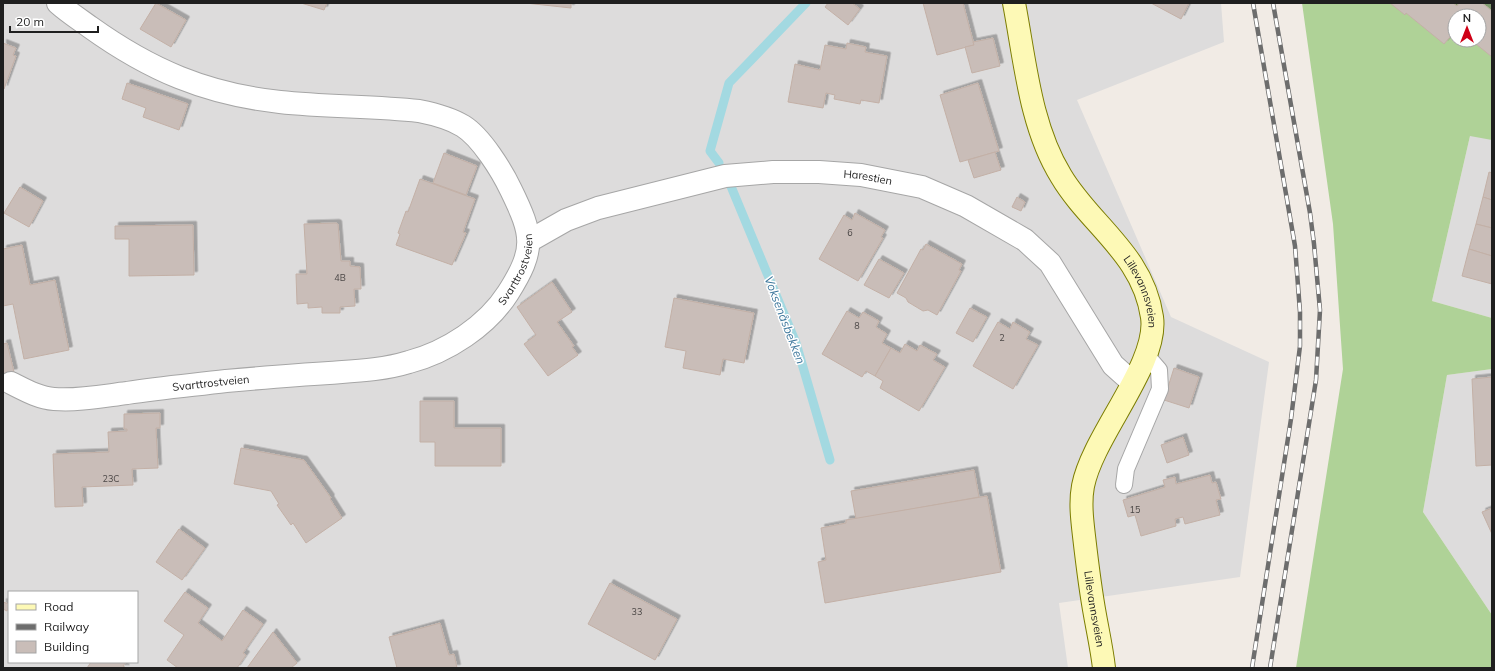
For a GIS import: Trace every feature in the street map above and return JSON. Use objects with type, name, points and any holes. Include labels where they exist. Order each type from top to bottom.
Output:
[{"type":"street","name":"Svarttrostveien","points":[[11,384],[36,395],[53,399],[73,400],[224,382],[364,370],[410,362],[434,353],[463,337],[488,317],[504,298],[517,278],[526,259],[529,241],[525,219],[510,187],[491,156],[464,126],[438,115],[419,111],[279,102],[234,95],[197,85],[165,73],[105,38],[58,3]]},
{"type":"street","name":"Lillevannsveien","points":[[1014,3],[1034,106],[1041,134],[1051,157],[1061,178],[1115,241],[1142,284],[1152,319],[1151,333],[1146,355],[1088,465],[1082,487],[1081,511],[1087,563],[1104,668]]},
{"type":"street","name":"Harestien","points":[[529,241],[566,220],[598,208],[725,176],[773,172],[819,172],[861,175],[922,187],[966,206],[1025,240],[1035,249],[1050,263],[1113,365],[1132,382]]},
{"type":"lane","points":[[1124,485],[1126,469],[1160,389],[1159,370],[1146,355]]},
{"type":"shaded area","points":[[3,3],[1221,3],[1224,42],[1077,100],[1171,317],[1269,362],[1240,577],[1059,603],[1068,668],[3,668]]},
{"type":"shaded area","points":[[1371,3],[1492,3],[1492,318],[1432,301],[1470,136]]},
{"type":"shaded area","points":[[1492,369],[1492,615],[1423,512],[1447,375]]},
{"type":"green space","points":[[1302,3],[1492,3],[1492,140],[1470,136],[1432,301],[1492,318],[1492,369],[1447,375],[1423,512],[1492,615],[1492,668],[1296,668],[1343,369],[1333,224]]},
{"type":"building","points":[[156,3],[186,20],[171,47],[140,29]]},
{"type":"building","points":[[301,3],[327,3],[324,10]]},
{"type":"building","points":[[525,3],[571,3],[571,8]]},
{"type":"building","points":[[828,3],[852,3],[860,9],[848,25],[825,7]]},
{"type":"building","points":[[923,3],[963,3],[974,45],[937,55]]},
{"type":"building","points":[[1151,3],[1189,3],[1181,19]]},
{"type":"building","points":[[1390,3],[1453,3],[1457,6],[1459,3],[1482,3],[1492,11],[1492,57],[1481,48],[1487,48],[1487,8],[1447,8],[1447,40],[1444,44],[1406,13],[1405,15]]},
{"type":"building","points":[[993,38],[1000,66],[972,73],[965,47],[974,45],[973,42]]},
{"type":"building","points":[[3,43],[16,48],[13,55],[16,56],[4,89]]},
{"type":"building","points":[[847,43],[866,47],[865,52],[887,56],[879,103],[861,100],[860,104],[834,99],[835,95],[826,93],[823,108],[788,102],[795,64],[820,70],[825,45],[846,49]]},
{"type":"building","points":[[127,83],[188,104],[179,130],[143,117],[146,108],[122,99]]},
{"type":"building","points":[[978,83],[999,151],[960,162],[940,95]]},
{"type":"building","points":[[995,152],[1001,170],[974,178],[968,160]]},
{"type":"building","points":[[444,153],[477,166],[466,195],[433,183]]},
{"type":"building","points":[[1489,172],[1492,173],[1492,200],[1483,197]]},
{"type":"building","points":[[420,179],[475,199],[463,232],[466,233],[452,265],[396,245],[400,234],[398,233],[406,211],[408,212]]},
{"type":"building","points":[[20,187],[43,201],[29,227],[4,213]]},
{"type":"building","points":[[1017,197],[1025,202],[1021,211],[1012,207]]},
{"type":"building","points":[[1483,197],[1492,200],[1492,228],[1476,224]]},
{"type":"building","points":[[855,213],[885,230],[881,237],[883,238],[858,281],[819,259],[844,215],[852,220]]},
{"type":"building","points":[[304,224],[338,224],[341,261],[350,261],[350,266],[360,267],[361,289],[354,289],[355,306],[340,307],[340,313],[322,313],[322,307],[308,308],[308,303],[297,304],[296,274],[307,274]]},
{"type":"building","points":[[1476,224],[1492,228],[1492,256],[1469,249]]},
{"type":"building","points":[[193,225],[194,275],[129,276],[129,239],[115,239],[115,226]]},
{"type":"building","points":[[926,244],[962,264],[959,270],[961,271],[937,315],[928,310],[923,311],[897,293],[921,249],[923,250]]},
{"type":"building","points":[[22,245],[30,285],[55,280],[69,350],[24,359],[13,304],[3,306],[3,249]]},
{"type":"building","points":[[1469,249],[1492,256],[1492,284],[1462,276]]},
{"type":"building","points":[[879,259],[904,273],[889,298],[864,285]]},
{"type":"building","points":[[552,282],[572,312],[557,322],[574,346],[572,347],[578,355],[548,376],[524,344],[536,335],[517,307]]},
{"type":"building","points":[[674,298],[754,313],[744,363],[723,359],[720,375],[683,368],[686,351],[665,347]]},
{"type":"building","points":[[970,308],[987,317],[973,342],[956,333]]},
{"type":"building","points":[[847,311],[859,318],[863,312],[879,321],[876,327],[887,334],[882,343],[891,348],[875,376],[866,371],[862,377],[822,354]]},
{"type":"building","points":[[998,322],[1010,329],[1013,322],[1030,332],[1026,339],[1038,345],[1013,389],[973,366]]},
{"type":"building","points":[[7,343],[14,372],[3,374],[3,344]]},
{"type":"building","points":[[905,344],[917,351],[920,345],[937,354],[933,360],[945,367],[919,411],[880,388],[883,381],[875,376],[891,348],[900,353]]},
{"type":"building","points":[[1174,368],[1199,377],[1189,408],[1164,400]]},
{"type":"building","points":[[1492,377],[1492,465],[1476,466],[1472,379]]},
{"type":"building","points":[[420,401],[454,401],[454,428],[501,428],[501,466],[435,466],[435,442],[420,442]]},
{"type":"building","points":[[160,413],[160,428],[156,428],[158,468],[132,469],[133,485],[82,487],[83,506],[55,507],[53,454],[109,452],[108,432],[127,431],[127,429],[124,429],[124,414]]},
{"type":"building","points":[[1183,437],[1189,455],[1167,463],[1161,445]]},
{"type":"building","points":[[241,448],[304,460],[331,498],[330,499],[342,518],[306,543],[293,523],[291,525],[277,505],[279,504],[271,491],[234,484]]},
{"type":"building","points":[[974,470],[979,497],[856,519],[851,491]]},
{"type":"building","points":[[1210,475],[1212,483],[1216,482],[1221,499],[1216,500],[1220,515],[1185,524],[1183,517],[1175,519],[1176,526],[1141,536],[1135,515],[1128,517],[1123,500],[1165,487],[1163,480],[1175,477],[1176,484]]},
{"type":"building","points":[[987,496],[1001,572],[825,603],[818,562],[826,560],[821,528],[846,523],[846,520]]},
{"type":"building","points":[[1492,508],[1492,534],[1482,512]]},
{"type":"building","points":[[179,529],[205,548],[182,580],[156,562]]},
{"type":"building","points":[[610,583],[677,619],[655,660],[588,624]]},
{"type":"building","points":[[185,592],[208,608],[198,623],[222,641],[243,610],[263,624],[243,653],[246,655],[237,668],[178,668],[167,660],[184,635],[164,621]]},
{"type":"building","points":[[3,602],[8,604],[7,611],[3,609]]},
{"type":"building","points":[[440,623],[449,655],[454,654],[457,668],[397,668],[389,637]]},
{"type":"building","points":[[273,632],[297,663],[291,668],[247,668]]},
{"type":"building","points":[[90,663],[125,663],[123,666],[126,668],[87,668]]},
{"type":"waterway","name":"Voksenåsbekken","points":[[719,163],[710,151],[729,83],[806,3]]},
{"type":"waterway","name":"Voksenåsbekken","points":[[730,184],[796,343],[830,460]]},
{"type":"railway","points":[[1252,668],[1291,419],[1300,346],[1300,312],[1295,246],[1253,3]]},
{"type":"railway","points":[[1270,668],[1316,380],[1320,310],[1310,213],[1273,3]]}]
